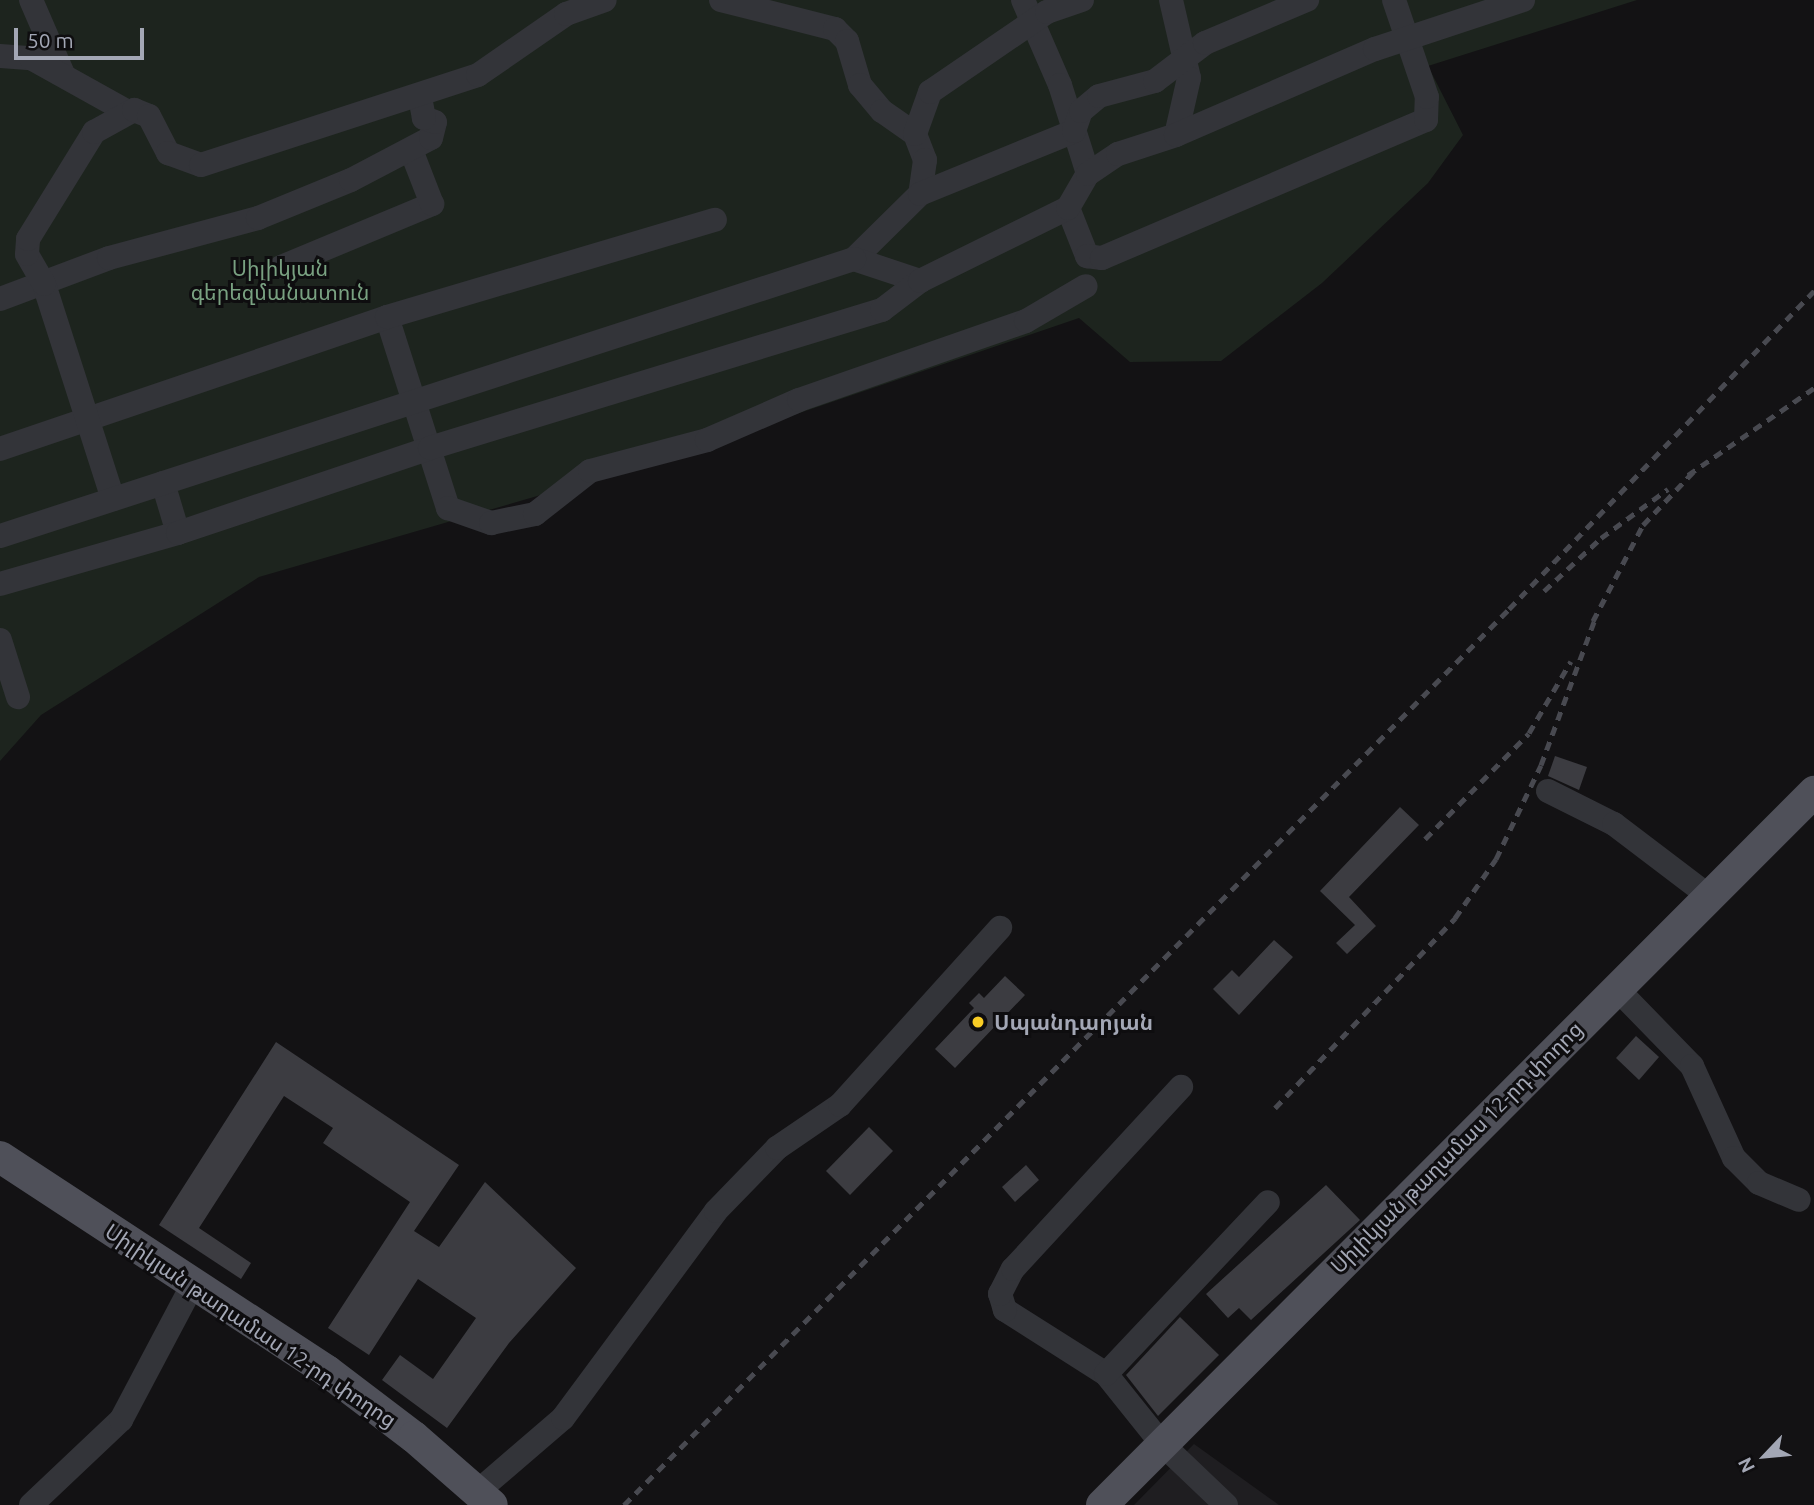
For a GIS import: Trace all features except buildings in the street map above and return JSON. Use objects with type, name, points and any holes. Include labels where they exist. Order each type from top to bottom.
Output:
[{"type":"main road","name":"Սիլիկյան թաղամաս 12-րդ փողոց","points":[[1102,1505],[1814,792]]},
{"type":"main road","name":"Սիլիկյան թաղամաս 12-րդ փողոց","points":[[0,1157],[327,1371],[484,1499]]},
{"type":"lane","points":[[31,0],[63,74]]},
{"type":"lane","points":[[0,56],[31,58],[128,112],[149,116],[169,153],[201,165],[478,75],[566,14],[605,0]]},
{"type":"lane","points":[[721,0],[835,29],[846,41],[860,85],[882,111],[915,134],[925,160],[920,194]]},
{"type":"lane","points":[[1023,0],[1088,174]]},
{"type":"lane","points":[[915,134],[930,92],[1047,12],[1082,0]]},
{"type":"lane","points":[[1171,0],[1189,78],[1176,135]]},
{"type":"lane","points":[[0,536],[854,259],[920,194],[1074,131],[1082,111],[1099,96],[1154,81],[1205,43],[1307,0]]},
{"type":"lane","points":[[1068,208],[1087,256],[1102,258],[1412,128],[1429,111],[1394,0]]},
{"type":"lane","points":[[0,584],[178,533],[430,448],[882,310],[920,281],[1068,208],[1088,174],[1118,154],[1176,135],[1408,38],[1524,0]]},
{"type":"lane","points":[[0,299],[109,258],[258,218],[411,150],[436,131],[435,122],[424,118],[420,96]]},
{"type":"lane","points":[[113,499],[44,284],[27,254],[28,239],[94,132],[128,112]]},
{"type":"lane","points":[[281,268],[432,204],[411,150]]},
{"type":"lane","points":[[0,449],[387,317],[715,220]]},
{"type":"lane","points":[[854,259],[920,281]]},
{"type":"lane","points":[[387,317],[448,508],[491,523],[535,514],[590,471],[707,440],[799,400],[1026,321],[1086,286]]},
{"type":"lane","points":[[163,483],[178,533]]},
{"type":"lane","points":[[0,640],[18,697]]},
{"type":"lane","points":[[1548,792],[1614,824],[1709,896]]},
{"type":"lane","points":[[484,1499],[563,1418],[716,1211],[777,1148],[840,1105],[1000,929]]},
{"type":"lane","points":[[1616,988],[1692,1066],[1734,1158],[1759,1183],[1799,1200]]},
{"type":"lane","points":[[1181,1087],[1013,1269],[1000,1294],[1004,1310],[1106,1374],[1162,1444],[1226,1505]]},
{"type":"lane","points":[[1106,1374],[1268,1202]]},
{"type":"lane","points":[[31,1505],[121,1420],[193,1284]]},
{"type":"shaded area","points":[[1194,1444],[1279,1505],[1134,1505]]},
{"type":"green space","name":"Սիլիկյան գերեզմանատուն","points":[[0,0],[1637,0],[1428,66],[1463,135],[1428,183],[1322,283],[1221,361],[1130,362],[1079,318],[661,460],[259,577],[41,715],[0,761]]},
{"type":"railway","points":[[624,1505],[1509,609],[1814,291]]},
{"type":"railway","points":[[1688,475],[1814,388]]},
{"type":"railway","points":[[1593,621],[1643,525],[1696,469]]},
{"type":"railway","points":[[1544,591],[1601,538],[1668,489]]},
{"type":"railway","points":[[1275,1108],[1455,918],[1496,859],[1541,765],[1597,614]]},
{"type":"railway","points":[[1425,839],[1529,733],[1571,661]]},
{"type":"place","name":"Սպանդարյան","points":[[978,1022]]}]
